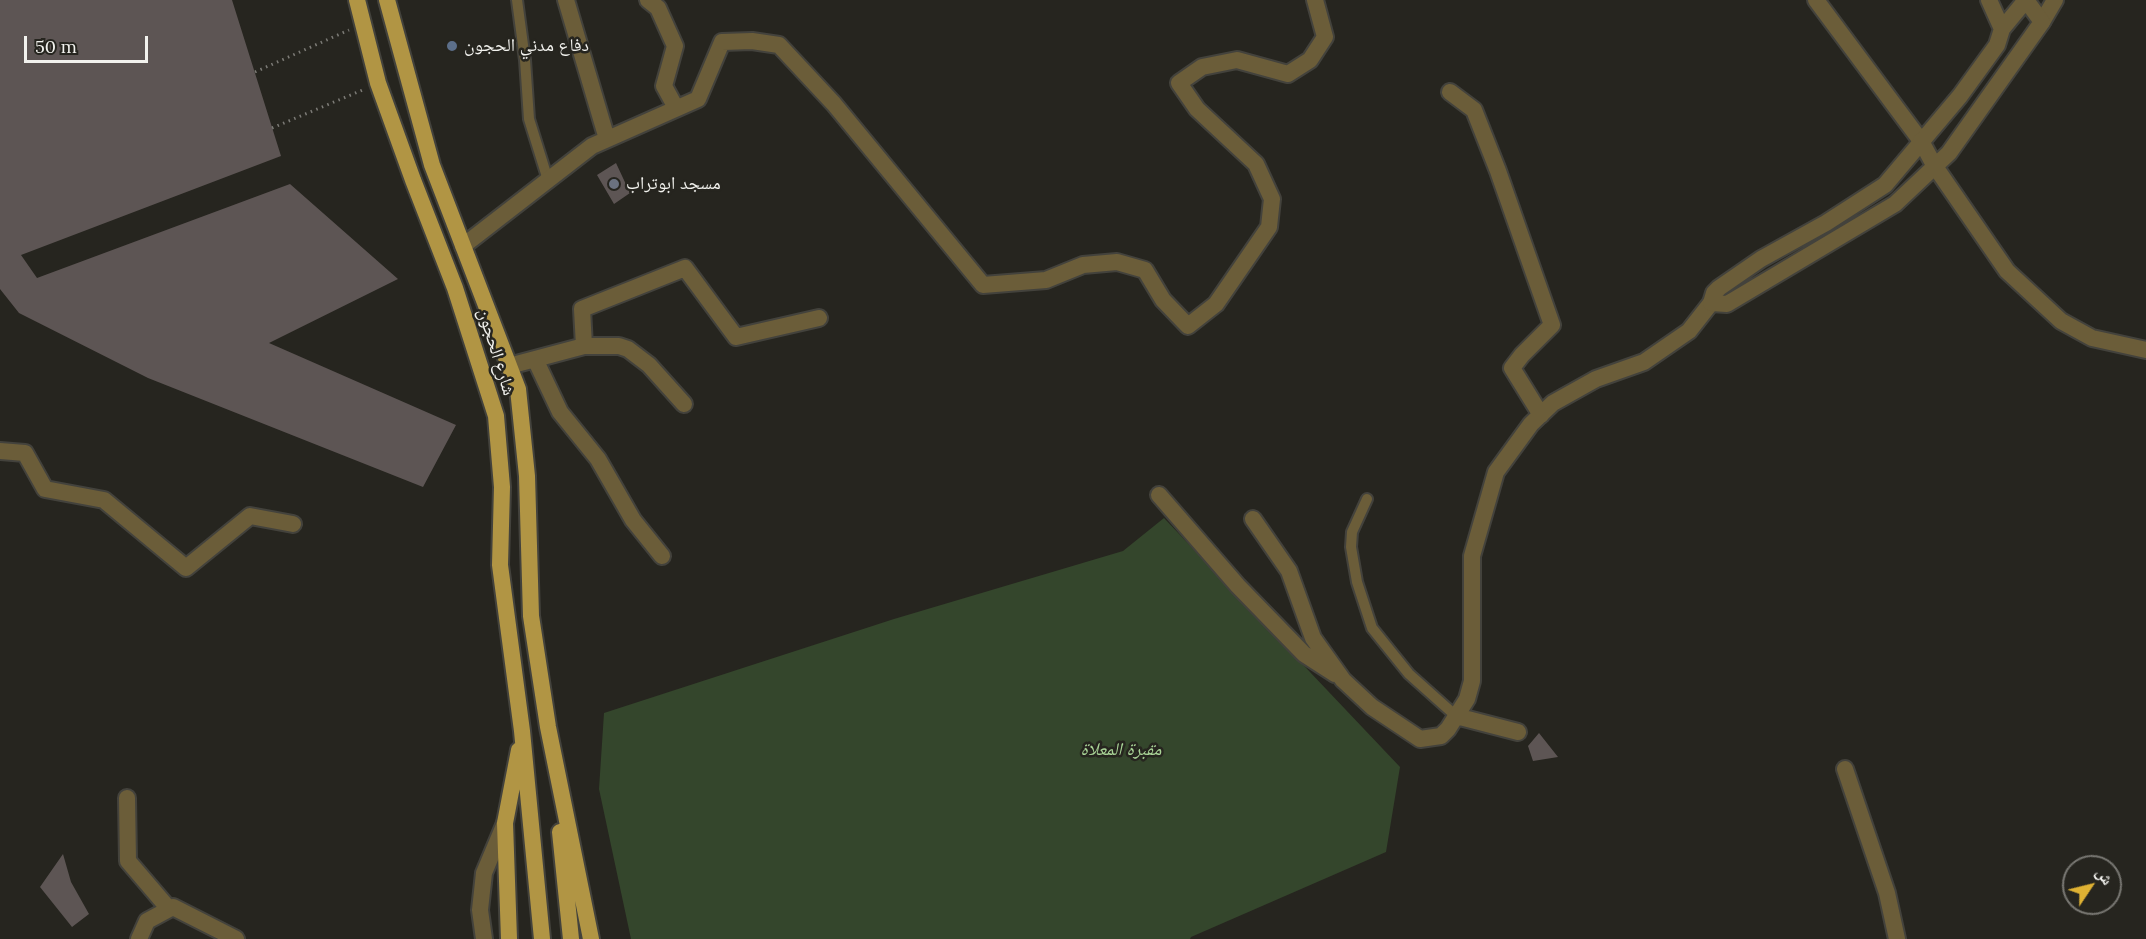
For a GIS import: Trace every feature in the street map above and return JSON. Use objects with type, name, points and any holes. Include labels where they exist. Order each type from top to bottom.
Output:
[{"type":"main road","name":"شارع الحجون","points":[[357,0],[378,83],[455,288],[495,417],[502,487],[500,565],[522,731],[542,939]]},
{"type":"main road","name":"شارع الحجون","points":[[387,0],[432,165],[518,389],[525,454],[531,616],[548,727]]},
{"type":"main road","points":[[548,727],[571,939]]},
{"type":"main road","points":[[548,727],[591,939]]},
{"type":"main road","points":[[509,939],[505,823],[522,731]]},
{"type":"street","points":[[566,0],[607,139]]},
{"type":"street","points":[[648,0],[658,8],[675,46],[664,86],[676,108]]},
{"type":"street","points":[[464,246],[592,146],[698,99],[722,42],[752,40],[779,45],[834,104],[983,285],[1046,280],[1083,265],[1117,262],[1145,270],[1163,300],[1188,326],[1216,303],[1269,227],[1272,199],[1256,164],[1197,109],[1179,83],[1202,68],[1237,60],[1288,74],[1310,60],[1325,37],[1315,0]]},
{"type":"street","points":[[1816,0],[1922,141],[1934,165],[2007,271],[2061,321],[2092,338],[2146,350]]},
{"type":"street","points":[[1989,0],[2002,29]]},
{"type":"street","points":[[1159,495],[1238,586],[1304,654],[1343,680],[1372,707],[1420,739],[1441,736],[1467,699],[1472,681],[1472,556],[1496,471],[1531,424],[1553,404],[1596,379],[1644,362],[1689,330],[1711,303],[1714,293],[1719,288],[1761,259],[1826,223],[1885,185],[1960,96],[1997,45],[2002,29],[2026,0],[2042,22]]},
{"type":"street","points":[[1711,303],[1727,304],[1895,204],[1949,153],[2042,22],[2055,0]]},
{"type":"street","points":[[1450,92],[1474,110],[1552,325],[1512,368],[1541,415]]},
{"type":"street","points":[[584,346],[582,309],[685,268],[736,337],[819,318]]},
{"type":"street","points":[[509,366],[584,346],[619,346],[628,349],[649,365],[684,404]]},
{"type":"street","points":[[535,359],[560,412],[598,459],[633,520],[662,556]]},
{"type":"street","points":[[0,450],[25,453],[45,489],[104,500],[186,568],[250,516],[293,524]]},
{"type":"street","points":[[1253,519],[1289,570],[1313,638],[1343,680]]},
{"type":"street","points":[[1456,716],[1518,732]]},
{"type":"street","points":[[1845,769],[1887,893],[1898,939]]},
{"type":"street","points":[[127,798],[128,861],[169,909]]},
{"type":"street","points":[[484,939],[480,910],[484,873],[505,823]]},
{"type":"street","points":[[139,939],[147,921],[173,907],[236,939]]},
{"type":"lane","points":[[517,0],[525,60],[529,119],[548,180]]},
{"type":"lane","points":[[1367,499],[1352,532],[1351,547],[1357,582],[1372,628],[1409,674],[1456,716]]},
{"type":"path","points":[[255,72],[362,24]]},
{"type":"path","points":[[272,128],[378,83]]},
{"type":"green space","name":"مقبرة المعلاة","points":[[1164,518],[1400,767],[1386,852],[1190,939],[631,939],[599,789],[604,713],[894,619],[1123,551]]},
{"type":"building","points":[[0,0],[232,0],[281,156],[21,255],[37,278],[290,184],[398,279],[269,343],[456,425],[423,487],[148,378],[19,313],[0,289]]},
{"type":"building","name":"مسجد ابوتراب","points":[[616,163],[630,193],[614,204],[597,175]]},
{"type":"building","points":[[1539,733],[1558,757],[1533,761],[1528,746]]},
{"type":"building","points":[[63,854],[71,882],[89,914],[72,927],[40,887]]},
{"type":"place","name":"دفاع مدني الحجون","points":[[452,46]]},
{"type":"place","name":"مسجد ابوتراب","points":[[614,184]]}]
